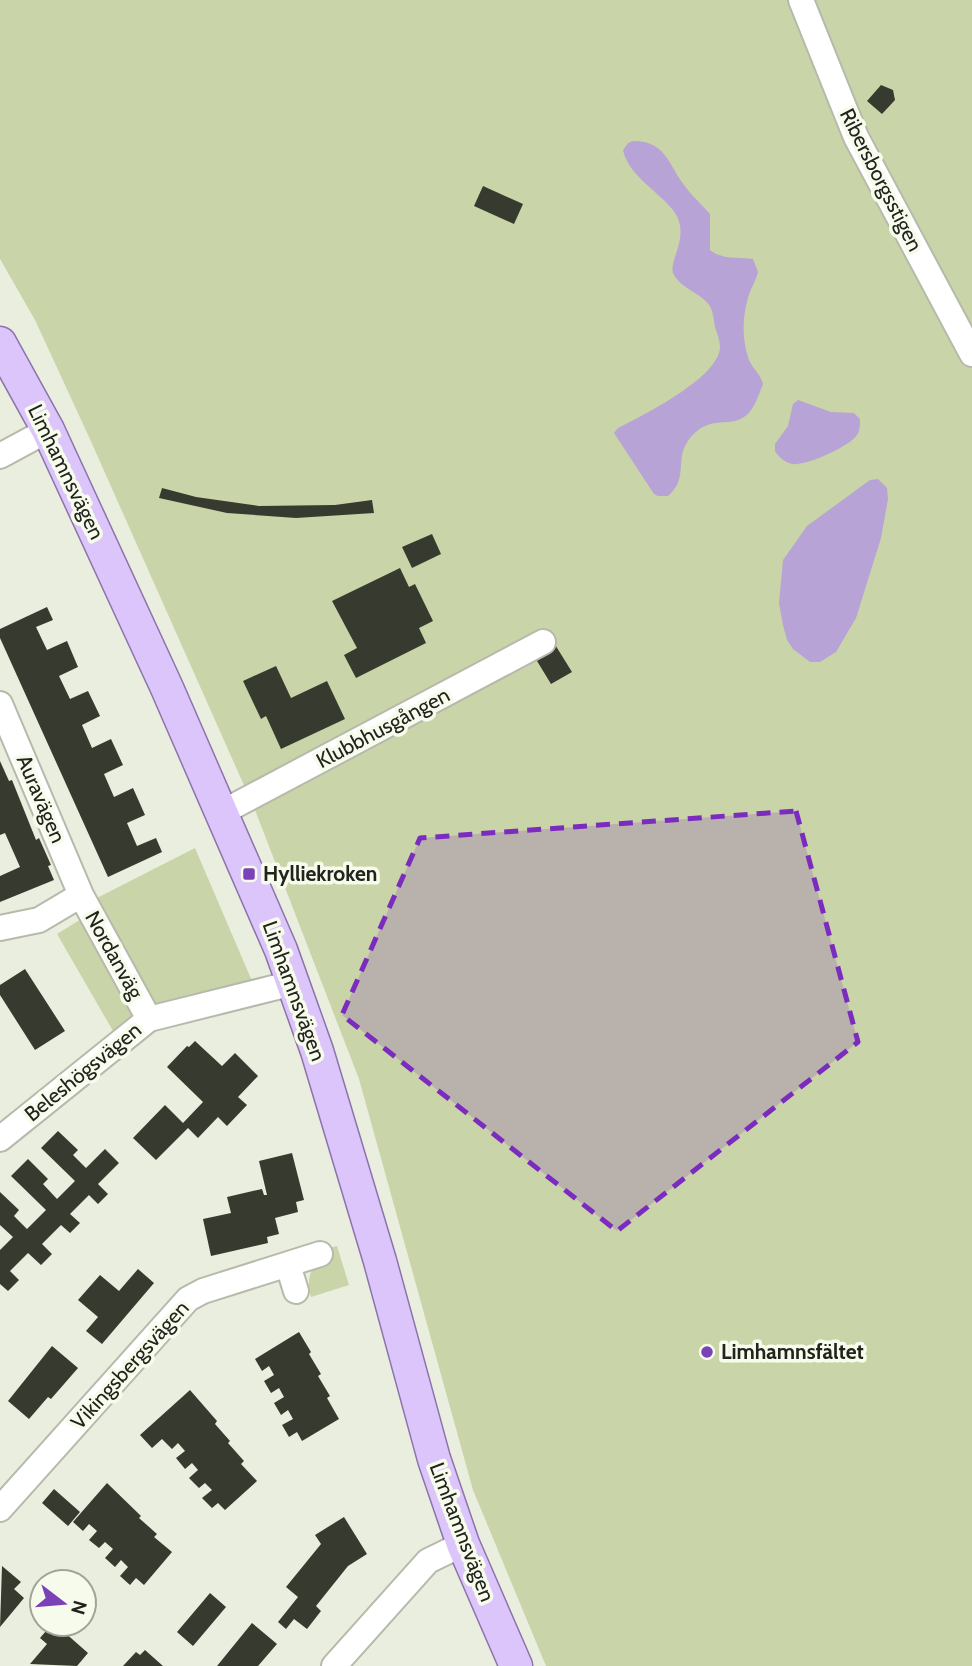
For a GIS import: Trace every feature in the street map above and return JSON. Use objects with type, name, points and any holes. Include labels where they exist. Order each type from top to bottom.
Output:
[{"type":"main road","name":"Limhamnsvägen","points":[[0,343],[48,430],[167,688],[259,897],[293,983],[317,1051],[380,1261],[434,1459],[463,1544],[516,1666]]},
{"type":"street","name":"Ribersborgsstigen","points":[[801,0],[856,137],[972,355]]},
{"type":"street","points":[[0,456],[48,430]]},
{"type":"street","name":"Klubbhusgången","points":[[221,813],[543,642]]},
{"type":"street","name":"Auravägen","points":[[0,704],[81,895]]},
{"type":"street","name":"Nordanväg","points":[[0,928],[39,920],[81,895],[149,1020]]},
{"type":"street","name":"Beleshögsvägen","points":[[0,1139],[149,1020],[293,983]]},
{"type":"street","name":"Vikingsbergsvägen","points":[[0,1509],[188,1299],[203,1291],[320,1254]]},
{"type":"street","points":[[288,1265],[296,1291]]},
{"type":"street","points":[[334,1666],[428,1561],[463,1544]]},
{"type":"highlighted area","points":[[796,811],[858,1042],[617,1231],[342,1015],[420,838]]},
{"type":"green space","points":[[0,0],[972,0],[972,1666],[546,1666],[473,1490],[359,1079],[255,810],[35,320],[0,259]]},
{"type":"green space","points":[[195,848],[252,981],[153,1008],[95,899]]},
{"type":"green space","points":[[83,918],[139,1015],[113,1031],[57,934]]},
{"type":"green space","points":[[337,1246],[349,1285],[311,1297],[309,1277],[322,1250]]},
{"type":"shaded area","points":[[633,141],[644,142],[659,149],[687,189],[710,214],[710,250],[725,257],[753,259],[758,272],[746,306],[744,329],[749,360],[763,384],[758,397],[751,411],[744,417],[732,422],[705,426],[690,438],[682,453],[678,482],[668,496],[654,494],[614,433],[618,428],[661,405],[694,383],[717,359],[720,345],[710,306],[674,275],[673,263],[680,239],[678,220],[673,210],[637,175],[626,159],[623,150]]},
{"type":"shaded area","points":[[798,400],[831,412],[854,413],[860,419],[858,433],[845,445],[817,459],[798,464],[787,462],[775,451],[775,444],[788,426],[793,404]]},
{"type":"shaded area","points":[[878,479],[887,488],[888,499],[881,538],[856,618],[836,652],[820,662],[810,662],[793,649],[783,625],[779,603],[783,560],[807,526],[870,480]]},
{"type":"building","points":[[881,85],[893,90],[895,100],[882,114],[867,101]]},
{"type":"building","points":[[483,186],[523,204],[514,224],[474,206]]},
{"type":"building","points":[[162,488],[196,497],[259,506],[335,505],[372,500],[374,513],[296,518],[227,513],[159,498]]},
{"type":"building","points":[[432,534],[441,554],[412,568],[402,547]]},
{"type":"building","points":[[400,568],[409,587],[415,584],[433,621],[419,628],[426,643],[356,678],[344,655],[357,648],[332,601]]},
{"type":"building","points":[[47,607],[53,620],[36,627],[47,650],[67,641],[78,667],[59,676],[70,699],[88,691],[100,716],[82,725],[92,748],[111,739],[123,765],[104,774],[114,797],[133,788],[145,815],[127,823],[137,846],[156,838],[162,852],[108,877],[0,638],[0,629]]},
{"type":"building","points":[[554,643],[572,672],[551,684],[534,656]]},
{"type":"building","points":[[276,666],[291,698],[327,681],[345,719],[281,749],[266,716],[261,719],[243,681]]},
{"type":"building","points":[[0,761],[9,781],[12,780],[36,840],[39,838],[51,865],[48,866],[54,880],[0,902],[0,876],[20,867],[5,833],[0,835]]},
{"type":"building","points":[[25,969],[65,1031],[35,1050],[0,995],[0,985]]},
{"type":"building","points":[[195,1041],[222,1066],[235,1053],[258,1076],[238,1097],[247,1105],[227,1126],[218,1117],[198,1138],[188,1128],[156,1160],[133,1138],[165,1105],[183,1123],[203,1102],[167,1067]]},
{"type":"building","points":[[58,1131],[78,1150],[73,1155],[86,1168],[105,1149],[119,1163],[98,1184],[108,1194],[98,1204],[89,1195],[70,1214],[80,1223],[70,1233],[61,1225],[42,1244],[52,1254],[41,1265],[28,1253],[10,1271],[19,1280],[8,1291],[0,1284],[0,1250],[13,1237],[0,1225],[0,1192],[19,1210],[14,1216],[27,1229],[46,1210],[11,1176],[28,1159],[48,1179],[43,1184],[57,1199],[75,1181],[41,1148]]},
{"type":"building","points":[[292,1153],[304,1200],[296,1202],[298,1212],[275,1218],[279,1234],[267,1237],[268,1243],[211,1256],[203,1219],[231,1213],[227,1197],[262,1189],[264,1195],[267,1195],[259,1161]]},
{"type":"building","points":[[138,1269],[154,1283],[102,1344],[86,1331],[98,1317],[78,1300],[100,1275],[119,1291]]},
{"type":"building","points":[[299,1332],[311,1352],[309,1354],[321,1374],[318,1376],[330,1396],[327,1398],[339,1419],[302,1441],[297,1432],[289,1437],[282,1425],[293,1419],[288,1410],[281,1415],[274,1403],[284,1397],[279,1388],[271,1393],[264,1381],[274,1375],[269,1366],[262,1371],[255,1359]]},
{"type":"building","points":[[52,1346],[78,1368],[29,1419],[8,1401]]},
{"type":"building","points":[[190,1390],[217,1421],[215,1424],[244,1461],[241,1464],[257,1481],[225,1510],[218,1503],[212,1508],[202,1498],[212,1490],[205,1483],[199,1488],[189,1478],[198,1470],[192,1463],[185,1469],[176,1458],[185,1451],[178,1443],[172,1449],[162,1439],[152,1448],[140,1435]]},
{"type":"building","points":[[107,1483],[157,1534],[154,1537],[172,1552],[144,1585],[136,1578],[130,1585],[120,1576],[128,1567],[121,1560],[115,1567],[105,1558],[113,1549],[105,1542],[99,1548],[89,1540],[97,1531],[89,1524],[83,1531],[73,1522]]},
{"type":"building","points":[[54,1489],[80,1512],[68,1526],[42,1503]]},
{"type":"building","points":[[344,1517],[367,1554],[348,1566],[316,1606],[321,1611],[307,1629],[294,1619],[286,1629],[278,1622],[298,1597],[286,1587],[321,1544],[315,1535]]},
{"type":"building","points":[[2,1566],[21,1582],[14,1589],[24,1598],[0,1627]]},
{"type":"building","points":[[210,1593],[226,1607],[193,1646],[177,1632]]},
{"type":"building","points":[[252,1623],[277,1644],[258,1666],[217,1666]]},
{"type":"building","points":[[40,1638],[71,1638],[88,1653],[77,1666],[30,1664],[47,1644]]},
{"type":"building","points":[[145,1650],[163,1666],[123,1666],[136,1652],[140,1655]]},
{"type":"place","name":"Hylliekroken","points":[[249,874]]},
{"type":"place","name":"Limhamnsfältet","points":[[707,1352]]}]
